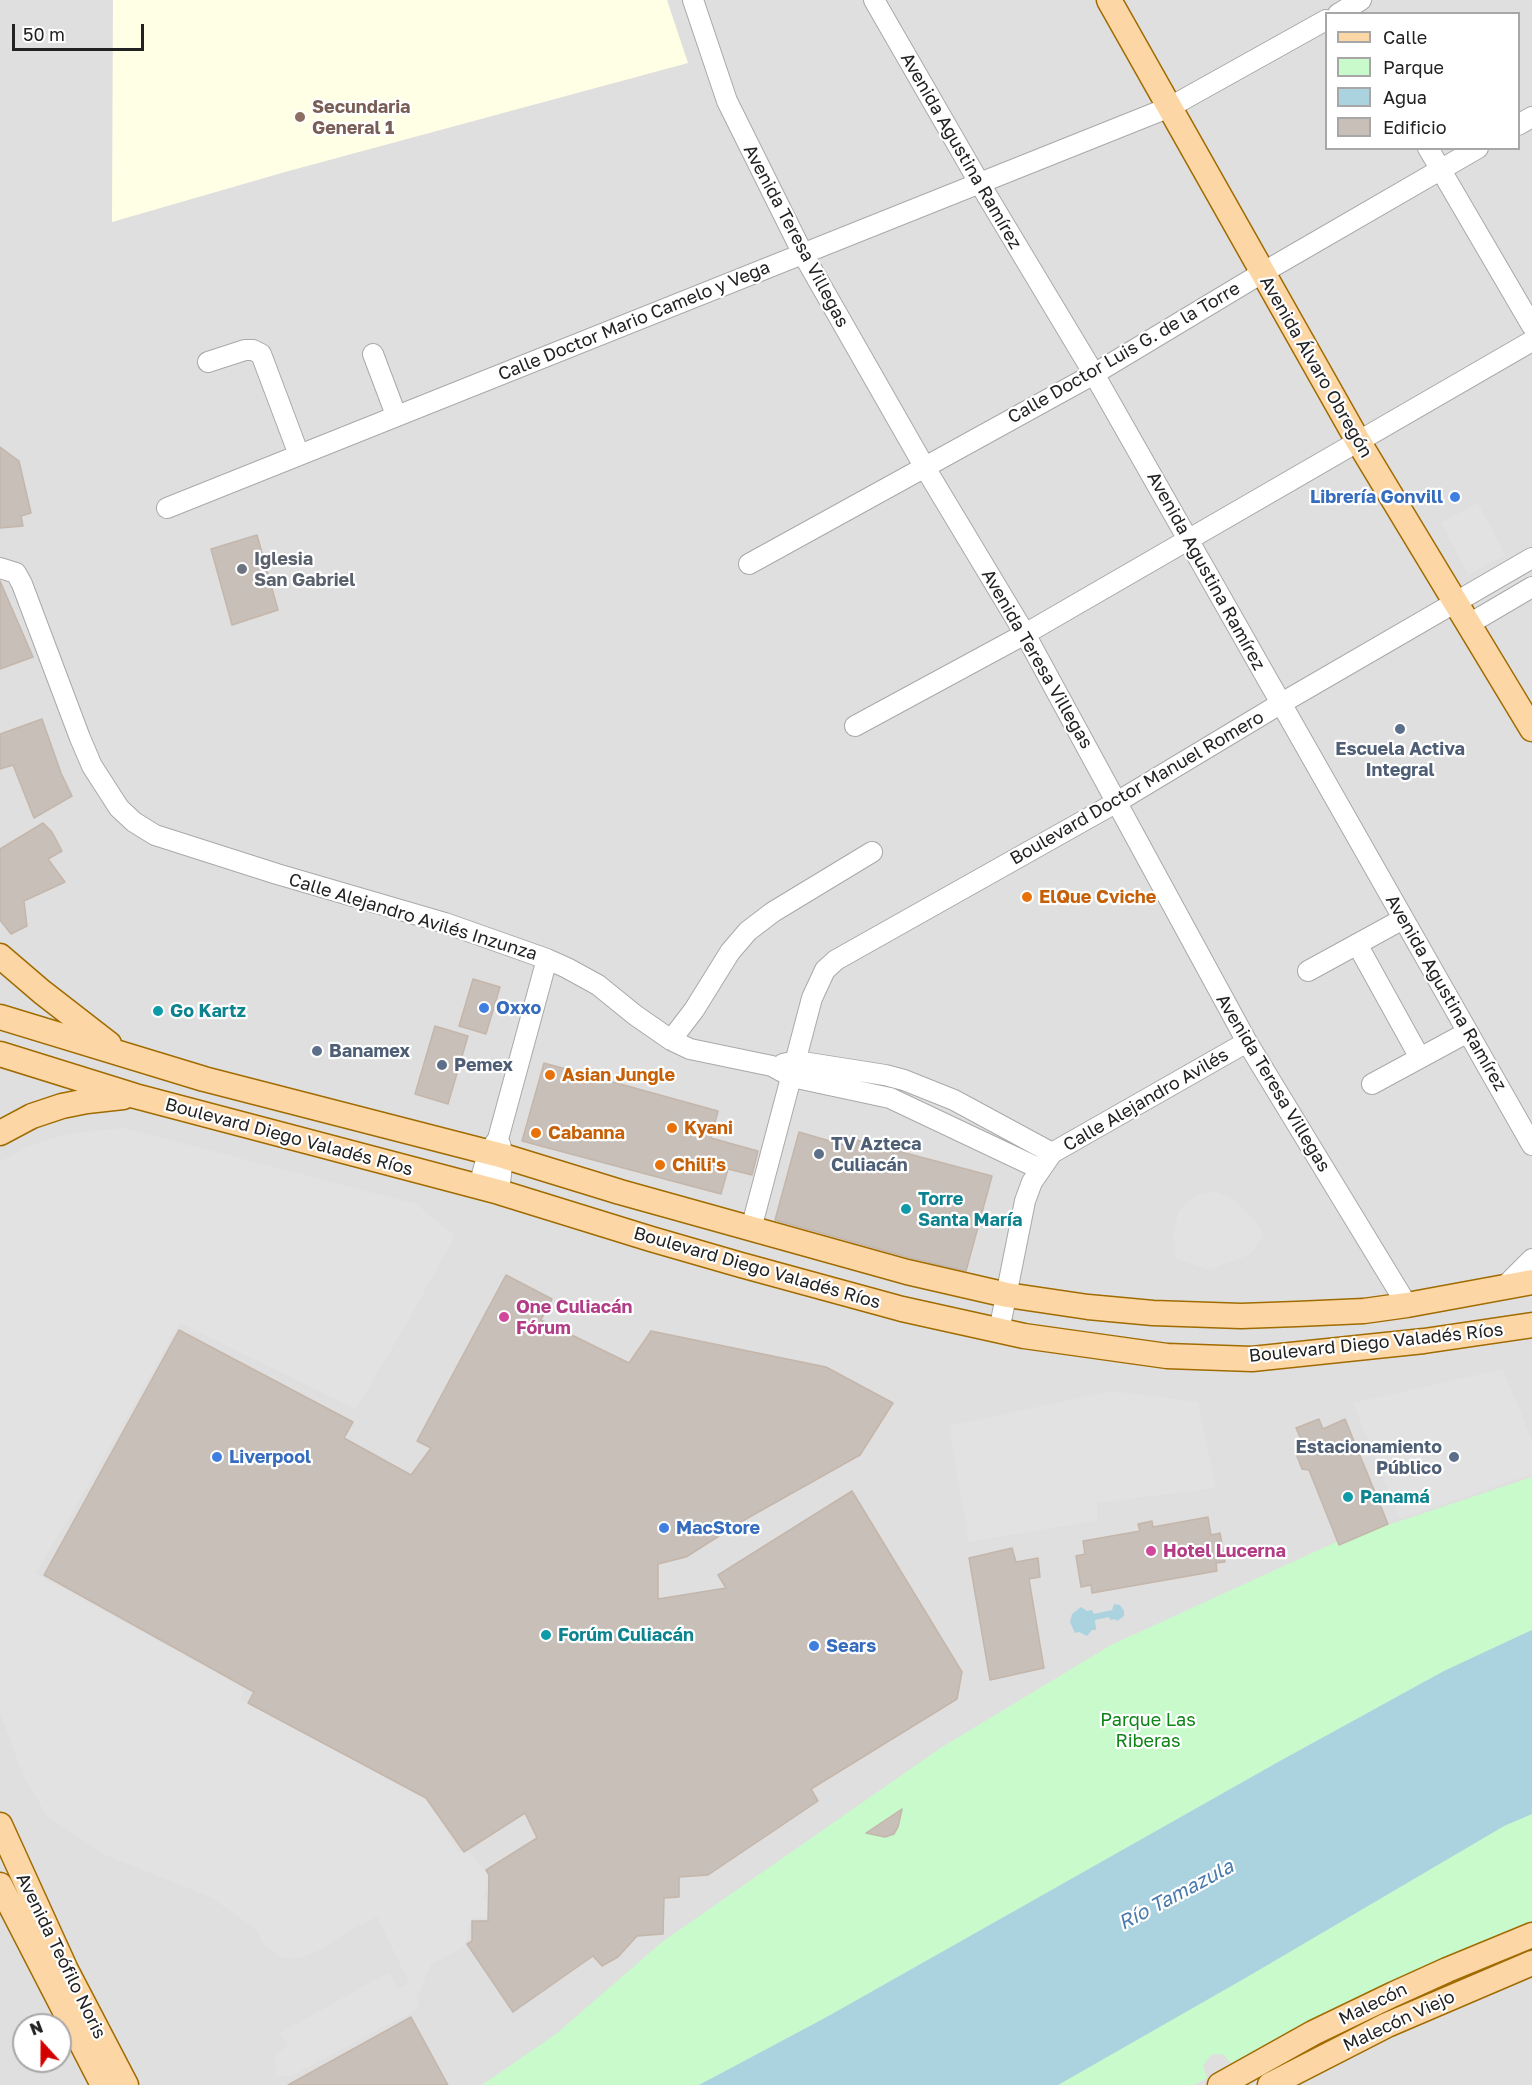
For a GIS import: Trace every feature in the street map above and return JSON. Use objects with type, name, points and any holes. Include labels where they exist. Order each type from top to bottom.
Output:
[{"type":"main road","name":"Avenida Álvaro Obregón","points":[[1109,0],[1358,441],[1532,729]]},
{"type":"main road","points":[[0,956],[42,992],[120,1052]]},
{"type":"main road","name":"Boulevard Diego Valadés Ríos","points":[[0,1017],[204,1079],[496,1149],[620,1192],[907,1272],[1007,1295],[1142,1312],[1241,1316],[1364,1311],[1532,1282]]},
{"type":"main road","name":"Boulevard Diego Valadés Ríos","points":[[0,1054],[135,1096],[489,1189],[741,1265],[902,1309],[999,1331],[1167,1356],[1233,1359],[1368,1348],[1532,1325]]},
{"type":"main road","points":[[0,1133],[32,1116],[62,1106],[135,1096]]},
{"type":"main road","name":"Avenida Teófilo Noris","points":[[0,1825],[47,1930],[103,2085]]},
{"type":"main road","name":"Avenida Teófilo Noris","points":[[0,1885],[77,2014],[126,2085]]},
{"type":"main road","name":"Malecón","points":[[1220,2085],[1313,2033],[1394,1994],[1532,1935]]},
{"type":"main road","name":"Malecón Viejo","points":[[1270,2085],[1387,2025],[1532,1963]]},
{"type":"street","name":"Avenida Teresa Villegas","points":[[693,0],[726,101],[803,254],[924,466],[1024,634],[1118,802],[1247,1042],[1407,1305]]},
{"type":"street","name":"Avenida Agustina Ramírez","points":[[873,0],[1189,539],[1280,704],[1532,1145]]},
{"type":"street","name":"Calle Doctor Mario Camelo y Vega","points":[[167,508],[1170,107],[1325,21]]},
{"type":"street","points":[[1429,150],[1532,326]]},
{"type":"street","name":"Calle Doctor Luis G. de la Torre","points":[[749,564],[1094,374],[1262,273],[1475,150]]},
{"type":"street","points":[[855,726],[1024,634],[1532,341]]},
{"type":"street","points":[[208,362],[245,350],[253,350],[261,354],[299,455]]},
{"type":"street","points":[[373,354],[396,415]]},
{"type":"street","name":"Boulevard Doctor Manuel Romero","points":[[751,1228],[812,998],[825,970],[836,960],[1118,802],[1280,704],[1532,558]]},
{"type":"street","name":"Calle Alejandro Avilés Inzunza","points":[[0,568],[16,573],[22,584],[92,766],[119,807],[134,822],[155,835],[277,874],[445,923],[547,959],[598,985],[635,1015],[671,1040],[690,1049],[772,1066],[885,1075],[904,1080],[954,1100],[1052,1153]]},
{"type":"street","points":[[1469,624],[1532,587]]},
{"type":"street","points":[[671,1040],[694,1010],[730,952],[748,931],[773,912],[872,852]]},
{"type":"street","points":[[1308,971],[1403,919]]},
{"type":"street","points":[[1357,944],[1420,1058]]},
{"type":"street","points":[[489,1189],[496,1149],[547,959]]},
{"type":"street","points":[[1372,1083],[1468,1032]]},
{"type":"street","name":"Calle Alejandro Avilés","points":[[999,1331],[1025,1201],[1040,1169],[1052,1153],[1247,1042]]},
{"type":"street","name":"Calle Alejandro Avilés Inzunza","points":[[794,1069],[891,1098],[1040,1169]]},
{"type":"street","points":[[1503,1287],[1532,1259]]},
{"type":"shaded area","points":[[0,0],[1532,0],[1532,2085],[0,2085]]},
{"type":"shaded area","name":"Secundaria General 1","points":[[113,0],[667,0],[688,63],[285,172],[112,222]]},
{"type":"shaded area","points":[[1478,503],[1505,555],[1468,575],[1441,523]]},
{"type":"shaded area","points":[[124,1128],[416,1204],[455,1236],[356,1409],[180,1323],[67,1522],[35,1573],[245,1689],[240,1700],[320,1741],[429,1802],[459,1852],[469,1851],[488,1875],[483,1899],[494,1901],[492,1918],[471,1917],[465,1946],[431,1965],[417,1997],[419,2008],[291,2076],[276,2077],[275,2054],[288,2046],[280,2033],[389,1972],[398,1989],[409,1983],[377,1917],[356,1927],[325,1948],[298,1959],[282,1957],[264,1945],[256,1929],[212,1898],[101,1853],[48,1818],[23,1775],[0,1713],[0,1162],[28,1146],[68,1134]]},
{"type":"shaded area","points":[[1216,1191],[1236,1201],[1256,1221],[1264,1235],[1251,1254],[1209,1270],[1176,1259],[1173,1237],[1178,1212],[1195,1196]]},
{"type":"shaded area","name":"Estacionamiento Público","points":[[1503,1369],[1532,1440],[1532,1474],[1400,1519],[1353,1403]]},
{"type":"shaded area","points":[[1111,1391],[1198,1402],[1216,1488],[1097,1503],[1097,1520],[969,1542],[949,1426]]},
{"type":"green space","name":"Parque Las Riberas","points":[[1532,1477],[1532,1630],[1444,1671],[825,2018],[699,2085],[482,2085],[556,2034],[662,1942],[942,1747],[1111,1645],[1334,1543]]},
{"type":"green space","points":[[1532,1814],[1532,1925],[1298,2028],[1232,2064],[1224,2055],[1211,2055],[1203,2066],[1207,2078],[1194,2085],[1058,2085],[1504,1826]]},
{"type":"water","points":[[1114,1604],[1120,1605],[1124,1616],[1117,1621],[1110,1620],[1109,1617],[1095,1620],[1096,1630],[1092,1630],[1087,1636],[1079,1632],[1075,1633],[1070,1622],[1072,1614],[1081,1607],[1087,1611],[1092,1610],[1094,1614],[1112,1610]]},
{"type":"water","name":"Río Tamazula","points":[[1532,1630],[1532,1814],[1504,1826],[1058,2085],[699,2085],[825,2018],[1444,1671]]},
{"type":"building","points":[[0,447],[19,461],[31,513],[21,516],[23,526],[0,528]]},
{"type":"building","points":[[257,535],[278,610],[232,625],[211,549]]},
{"type":"building","points":[[0,581],[33,657],[0,669]]},
{"type":"building","points":[[42,719],[61,773],[72,796],[34,818],[13,765],[0,769],[0,734]]},
{"type":"building","points":[[43,823],[52,832],[62,851],[48,859],[65,882],[24,901],[27,926],[11,934],[0,920],[0,849]]},
{"type":"building","points":[[473,979],[500,987],[486,1034],[459,1026]]},
{"type":"building","name":"Pemex","points":[[435,1026],[468,1036],[448,1104],[415,1094]]},
{"type":"building","points":[[544,1063],[718,1111],[711,1138],[758,1151],[752,1175],[728,1169],[721,1194],[522,1141]]},
{"type":"building","name":"Torre Santa María","points":[[799,1132],[847,1146],[849,1138],[992,1176],[966,1271],[775,1220]]},
{"type":"building","name":"Forúm Culiacán","points":[[506,1275],[552,1299],[541,1320],[629,1363],[651,1331],[826,1367],[893,1403],[860,1455],[746,1519],[686,1557],[658,1564],[658,1599],[726,1588],[718,1575],[852,1491],[962,1672],[957,1699],[811,1789],[818,1801],[708,1875],[679,1877],[679,1897],[664,1898],[663,1934],[637,1936],[618,1957],[602,1966],[593,1956],[513,2012],[467,1944],[472,1941],[472,1921],[488,1921],[489,1875],[486,1870],[537,1838],[525,1813],[464,1852],[426,1798],[248,1703],[254,1692],[44,1575],[179,1330],[353,1422],[344,1438],[411,1475],[431,1448],[417,1441]]},
{"type":"building","name":"Panamá","points":[[1319,1419],[1323,1429],[1345,1419],[1388,1524],[1339,1545],[1309,1470],[1302,1469],[1297,1456],[1300,1437],[1296,1428]]},
{"type":"building","points":[[1208,1517],[1211,1535],[1220,1533],[1225,1562],[1216,1563],[1217,1571],[1092,1593],[1091,1585],[1081,1587],[1076,1556],[1085,1554],[1083,1541],[1140,1531],[1138,1524],[1152,1521],[1153,1527]]},
{"type":"building","points":[[1012,1548],[1016,1562],[1038,1558],[1040,1577],[1029,1579],[1044,1668],[990,1680],[969,1558]]},
{"type":"building","points":[[902,1809],[894,1834],[885,1837],[866,1833]]},
{"type":"building","points":[[411,2017],[448,2085],[288,2085]]},
{"type":"place","name":"Secundaria General 1","points":[[300,117]]},
{"type":"place","name":"Librería Gonvill","points":[[1455,497]]},
{"type":"place","name":"Iglesia San Gabriel","points":[[242,569]]},
{"type":"place","name":"Escuela Activa Integral","points":[[1400,729]]},
{"type":"place","name":"ElQue Cviche","points":[[1027,897]]},
{"type":"place","name":"Oxxo","points":[[484,1008]]},
{"type":"place","name":"Go Kartz","points":[[158,1011]]},
{"type":"place","name":"Banamex","points":[[317,1051]]},
{"type":"place","name":"Pemex","points":[[442,1065]]},
{"type":"place","name":"Asian Jungle","points":[[550,1075]]},
{"type":"place","name":"Kyani","points":[[672,1128]]},
{"type":"place","name":"Cabanna","points":[[536,1133]]},
{"type":"place","name":"TV Azteca Culiacán","points":[[819,1154]]},
{"type":"place","name":"Chili's","points":[[660,1165]]},
{"type":"place","name":"Torre Santa María","points":[[906,1209]]},
{"type":"place","name":"One Culiacán Fórum","points":[[504,1317]]},
{"type":"place","name":"Liverpool","points":[[217,1457]]},
{"type":"place","name":"Estacionamiento Público","points":[[1454,1457]]},
{"type":"place","name":"Panamá","points":[[1348,1497]]},
{"type":"place","name":"MacStore","points":[[664,1528]]},
{"type":"place","name":"Hotel Lucerna","points":[[1151,1551]]},
{"type":"place","name":"Forúm Culiacán","points":[[546,1635]]},
{"type":"place","name":"Sears","points":[[814,1646]]}]
